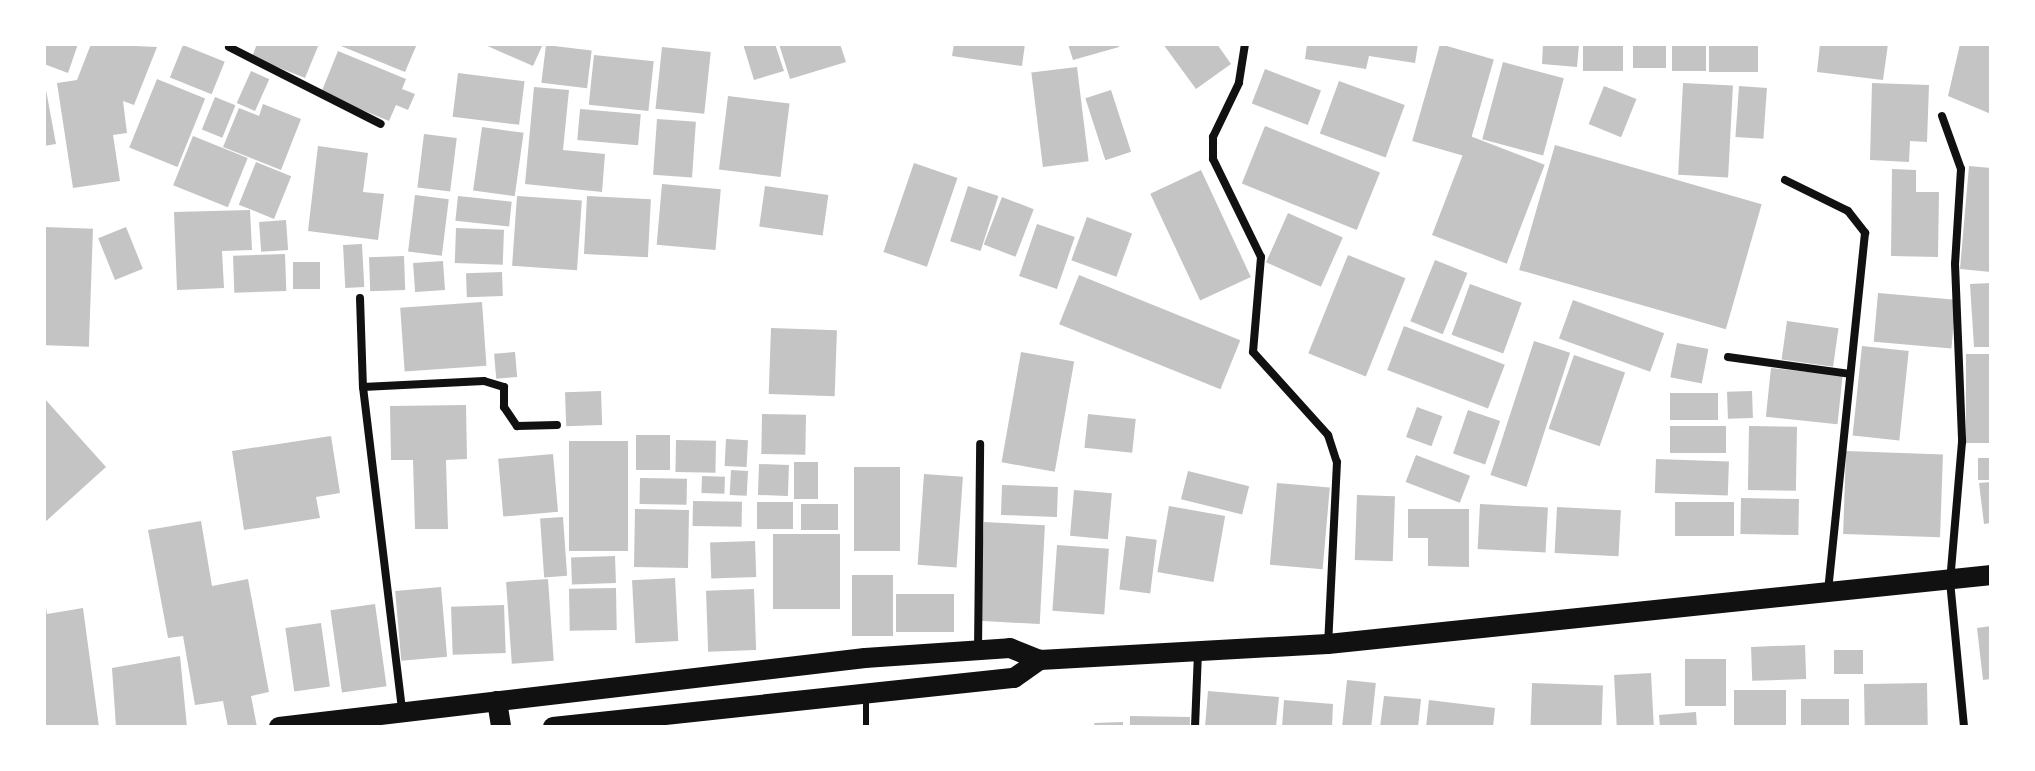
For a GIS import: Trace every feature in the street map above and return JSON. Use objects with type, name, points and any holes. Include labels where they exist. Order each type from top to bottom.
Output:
[{"type":"main road","points":[[279,727],[402,711],[1010,648],[1040,660],[1328,644],[1991,575]]},
{"type":"main road","points":[[553,727],[866,691],[1014,678],[1040,660]]},
{"type":"main road","points":[[497,701],[501,727]]},
{"type":"street","points":[[1245,44],[1239,83],[1213,137],[1213,159],[1261,257],[1253,352],[1328,435],[1337,462],[1328,644]]},
{"type":"street","points":[[227,45],[381,124]]},
{"type":"street","points":[[1942,116],[1961,169],[1955,264],[1962,442],[1950,581],[1964,727]]},
{"type":"street","points":[[1785,180],[1848,211],[1865,233],[1827,594]]},
{"type":"street","points":[[360,298],[363,387],[402,711]]},
{"type":"street","points":[[1728,357],[1850,374]]},
{"type":"street","points":[[363,387],[484,381],[504,387],[504,407],[517,426],[557,425]]},
{"type":"street","points":[[978,651],[980,444]]},
{"type":"street","points":[[1195,727],[1198,653]]},
{"type":"lane","points":[[866,691],[866,727]]},
{"type":"building","points":[[44,44],[78,44],[68,73],[44,64]]},
{"type":"building","points":[[91,44],[157,47],[134,105],[123,101],[127,133],[113,135],[120,181],[73,188],[57,83],[77,80]]},
{"type":"building","points":[[257,44],[319,44],[305,78],[252,57]]},
{"type":"building","points":[[336,44],[417,44],[405,72]]},
{"type":"building","points":[[483,44],[543,44],[533,66]]},
{"type":"building","points":[[743,44],[775,44],[784,71],[754,80]]},
{"type":"building","points":[[779,44],[840,44],[846,62],[790,79]]},
{"type":"building","points":[[954,44],[1025,44],[1022,66],[952,56]]},
{"type":"building","points":[[1068,44],[1118,44],[1119,47],[1073,60]]},
{"type":"building","points":[[1163,44],[1217,44],[1231,64],[1196,89]]},
{"type":"building","points":[[1307,44],[1418,44],[1415,63],[1369,56],[1366,69],[1305,59]]},
{"type":"building","points":[[1440,44],[1494,59],[1466,157],[1412,141]]},
{"type":"building","points":[[1543,44],[1579,44],[1577,67],[1542,64]]},
{"type":"building","points":[[1583,44],[1623,44],[1623,71],[1583,71]]},
{"type":"building","points":[[1633,44],[1666,44],[1666,68],[1633,68]]},
{"type":"building","points":[[1672,44],[1706,44],[1706,71],[1672,71]]},
{"type":"building","points":[[1709,44],[1758,44],[1758,72],[1709,72]]},
{"type":"building","points":[[1820,44],[1888,44],[1883,80],[1817,72]]},
{"type":"building","points":[[1960,44],[1991,44],[1991,114],[1948,96]]},
{"type":"building","points":[[183,45],[225,62],[212,94],[170,77]]},
{"type":"building","points":[[546,45],[592,51],[587,88],[541,83]]},
{"type":"building","points":[[662,47],[711,52],[704,114],[656,109]]},
{"type":"building","points":[[338,51],[406,79],[402,89],[415,94],[408,110],[396,105],[389,121],[321,93]]},
{"type":"building","points":[[594,55],[654,61],[648,111],[589,105]]},
{"type":"building","points":[[1503,62],[1564,78],[1543,156],[1482,139]]},
{"type":"building","points":[[1077,67],[1089,161],[1043,167],[1031,73]]},
{"type":"building","points":[[1265,69],[1321,91],[1308,125],[1252,104]]},
{"type":"building","points":[[251,71],[269,79],[255,111],[237,103]]},
{"type":"building","points":[[458,73],[525,81],[519,125],[453,117]]},
{"type":"building","points":[[44,79],[56,144],[44,146]]},
{"type":"building","points":[[157,79],[205,98],[177,167],[129,148]]},
{"type":"building","points":[[1339,81],[1405,105],[1386,158],[1320,134]]},
{"type":"building","points":[[1683,83],[1733,86],[1728,177],[1678,175]]},
{"type":"building","points":[[1872,83],[1929,85],[1927,142],[1910,141],[1909,162],[1870,160]]},
{"type":"building","points":[[1604,86],[1636,99],[1621,137],[1589,124]]},
{"type":"building","points":[[1739,86],[1767,88],[1763,139],[1735,137]]},
{"type":"building","points":[[534,87],[569,90],[563,150],[605,154],[602,192],[525,184]]},
{"type":"building","points":[[1111,90],[1131,152],[1105,160],[1085,98]]},
{"type":"building","points":[[728,96],[790,104],[781,177],[719,169]]},
{"type":"building","points":[[215,97],[235,105],[222,138],[202,129]]},
{"type":"building","points":[[263,104],[301,119],[281,170],[223,147],[239,108],[259,116]]},
{"type":"building","points":[[580,109],[641,114],[638,145],[577,140]]},
{"type":"building","points":[[657,119],[696,122],[692,178],[653,175]]},
{"type":"building","points":[[1265,126],[1380,172],[1357,230],[1242,183]]},
{"type":"building","points":[[482,127],[524,133],[515,196],[473,190]]},
{"type":"building","points":[[424,134],[457,138],[450,192],[417,188]]},
{"type":"building","points":[[193,136],[248,158],[228,207],[173,185]]},
{"type":"building","points":[[1470,136],[1545,165],[1507,264],[1432,235]]},
{"type":"building","points":[[1555,145],[1762,204],[1726,329],[1519,270]]},
{"type":"building","points":[[318,146],[368,153],[363,192],[384,194],[378,240],[308,231]]},
{"type":"building","points":[[256,162],[291,176],[274,219],[239,205]]},
{"type":"building","points":[[914,163],[957,178],[927,267],[883,252]]},
{"type":"building","points":[[1969,166],[1991,168],[1991,272],[1960,269]]},
{"type":"building","points":[[1892,169],[1916,170],[1916,192],[1939,192],[1938,257],[1891,256]]},
{"type":"building","points":[[1201,170],[1251,277],[1200,301],[1150,194]]},
{"type":"building","points":[[662,184],[721,189],[715,250],[657,245]]},
{"type":"building","points":[[765,186],[828,195],[823,236],[759,227]]},
{"type":"building","points":[[968,186],[998,196],[981,251],[950,241]]},
{"type":"building","points":[[415,195],[449,199],[442,256],[408,252]]},
{"type":"building","points":[[458,196],[512,202],[509,227],[455,221]]},
{"type":"building","points":[[517,196],[582,201],[577,270],[512,266]]},
{"type":"building","points":[[587,196],[651,199],[648,257],[584,254]]},
{"type":"building","points":[[1002,197],[1034,209],[1015,257],[984,245]]},
{"type":"building","points":[[250,210],[252,250],[222,251],[224,288],[177,290],[174,212]]},
{"type":"building","points":[[1288,213],[1343,237],[1321,287],[1266,262]]},
{"type":"building","points":[[1087,217],[1132,233],[1116,277],[1071,260]]},
{"type":"building","points":[[286,220],[288,250],[261,252],[259,222]]},
{"type":"building","points":[[1037,224],[1075,237],[1057,289],[1019,276]]},
{"type":"building","points":[[44,227],[93,229],[89,347],[44,345]]},
{"type":"building","points":[[126,227],[143,269],[115,280],[98,238]]},
{"type":"building","points":[[456,228],[504,230],[503,265],[455,263]]},
{"type":"building","points":[[362,244],[364,287],[345,288],[343,245]]},
{"type":"building","points":[[285,254],[286,291],[234,293],[233,256]]},
{"type":"building","points":[[1348,255],[1405,278],[1366,377],[1308,353]]},
{"type":"building","points":[[404,256],[405,290],[370,291],[369,257]]},
{"type":"building","points":[[1435,260],[1467,273],[1443,334],[1410,321]]},
{"type":"building","points":[[443,261],[445,290],[415,292],[413,263]]},
{"type":"building","points":[[293,262],[320,262],[320,289],[293,289]]},
{"type":"building","points":[[502,272],[503,296],[467,297],[466,273]]},
{"type":"building","points":[[1079,275],[1240,340],[1220,389],[1059,324]]},
{"type":"building","points":[[1991,283],[1991,347],[1974,347],[1970,284]]},
{"type":"building","points":[[1470,284],[1522,303],[1503,354],[1452,335]]},
{"type":"building","points":[[1878,293],[1956,300],[1951,349],[1874,342]]},
{"type":"building","points":[[1573,300],[1664,333],[1650,372],[1559,339]]},
{"type":"building","points":[[482,302],[486,366],[405,372],[400,308]]},
{"type":"building","points":[[1787,321],[1838,328],[1833,367],[1782,360]]},
{"type":"building","points":[[1404,326],[1505,365],[1488,409],[1387,370]]},
{"type":"building","points":[[771,328],[837,330],[835,396],[769,394]]},
{"type":"building","points":[[1534,341],[1570,353],[1527,487],[1490,475]]},
{"type":"building","points":[[1677,343],[1708,349],[1702,383],[1670,377]]},
{"type":"building","points":[[1862,346],[1909,351],[1899,440],[1853,436]]},
{"type":"building","points":[[515,352],[517,377],[496,379],[494,354]]},
{"type":"building","points":[[1021,352],[1074,361],[1055,472],[1002,462]]},
{"type":"building","points":[[1966,354],[1991,354],[1991,443],[1966,443]]},
{"type":"building","points":[[1574,355],[1625,373],[1600,446],[1549,429]]},
{"type":"building","points":[[1771,368],[1843,376],[1837,424],[1766,417]]},
{"type":"building","points":[[601,391],[602,425],[566,426],[565,392]]},
{"type":"building","points":[[1752,391],[1753,418],[1728,419],[1727,392]]},
{"type":"building","points":[[1670,393],[1718,393],[1718,420],[1670,420]]},
{"type":"building","points":[[44,398],[106,467],[44,523]]},
{"type":"building","points":[[466,405],[467,459],[446,460],[448,529],[415,529],[413,460],[391,460],[390,406]]},
{"type":"building","points":[[1417,407],[1442,416],[1431,446],[1406,437]]},
{"type":"building","points":[[1468,410],[1500,421],[1485,465],[1453,453]]},
{"type":"building","points":[[762,414],[806,415],[805,455],[761,454]]},
{"type":"building","points":[[1088,414],[1136,419],[1132,453],[1084,448]]},
{"type":"building","points":[[1670,426],[1726,426],[1726,453],[1670,453]]},
{"type":"building","points":[[1749,426],[1797,427],[1796,491],[1748,490]]},
{"type":"building","points":[[636,435],[670,435],[670,470],[636,470]]},
{"type":"building","points":[[331,436],[340,493],[316,497],[320,518],[244,530],[232,451]]},
{"type":"building","points":[[726,439],[748,440],[747,467],[725,466]]},
{"type":"building","points":[[676,440],[716,441],[715,473],[675,472]]},
{"type":"building","points":[[569,441],[628,441],[628,551],[569,551]]},
{"type":"building","points":[[1846,451],[1943,454],[1940,537],[1843,534]]},
{"type":"building","points":[[553,454],[558,512],[503,517],[498,459]]},
{"type":"building","points":[[1416,455],[1470,476],[1460,503],[1406,482]]},
{"type":"building","points":[[1978,458],[1991,458],[1991,480],[1978,480]]},
{"type":"building","points":[[1656,459],[1729,462],[1728,496],[1655,493]]},
{"type":"building","points":[[794,462],[818,462],[818,499],[794,499]]},
{"type":"building","points":[[759,464],[789,465],[788,496],[758,495]]},
{"type":"building","points":[[854,467],[900,467],[900,551],[854,551]]},
{"type":"building","points":[[731,470],[748,471],[747,496],[730,495]]},
{"type":"building","points":[[1188,471],[1249,486],[1242,514],[1181,499]]},
{"type":"building","points":[[924,474],[963,477],[957,567],[918,565]]},
{"type":"building","points":[[702,476],[725,477],[724,494],[701,493]]},
{"type":"building","points":[[640,478],[687,479],[687,505],[640,504]]},
{"type":"building","points":[[1991,482],[1991,523],[1984,524],[1979,483]]},
{"type":"building","points":[[1277,483],[1330,488],[1323,569],[1270,565]]},
{"type":"building","points":[[1002,485],[1058,487],[1057,517],[1001,515]]},
{"type":"building","points":[[1074,490],[1112,493],[1108,539],[1070,536]]},
{"type":"building","points":[[1357,495],[1395,496],[1393,561],[1355,560]]},
{"type":"building","points":[[1741,498],[1799,499],[1798,535],[1740,534]]},
{"type":"building","points":[[693,501],[742,502],[742,527],[693,526]]},
{"type":"building","points":[[757,502],[793,502],[793,529],[757,529]]},
{"type":"building","points":[[1675,502],[1734,502],[1734,536],[1675,536]]},
{"type":"building","points":[[801,504],[838,504],[838,530],[801,530]]},
{"type":"building","points":[[1480,504],[1548,508],[1546,552],[1478,549]]},
{"type":"building","points":[[1169,506],[1225,516],[1213,582],[1157,572]]},
{"type":"building","points":[[1557,507],[1621,510],[1619,556],[1555,553]]},
{"type":"building","points":[[635,509],[689,510],[688,568],[634,567]]},
{"type":"building","points":[[1408,509],[1469,509],[1469,567],[1428,566],[1428,538],[1408,538]]},
{"type":"building","points":[[563,517],[567,576],[544,577],[540,519]]},
{"type":"building","points":[[201,521],[212,586],[248,579],[269,692],[251,696],[257,727],[228,727],[223,701],[195,705],[183,636],[168,638],[148,530]]},
{"type":"building","points":[[984,522],[1045,525],[1040,624],[979,621]]},
{"type":"building","points":[[773,534],[840,534],[840,609],[773,609]]},
{"type":"building","points":[[1126,536],[1157,540],[1150,593],[1119,590]]},
{"type":"building","points":[[755,541],[756,577],[711,579],[710,543]]},
{"type":"building","points":[[1057,545],[1109,549],[1104,614],[1052,611]]},
{"type":"building","points":[[615,556],[616,583],[572,585],[571,558]]},
{"type":"building","points":[[852,575],[893,575],[893,636],[852,636]]},
{"type":"building","points":[[675,578],[678,641],[635,643],[632,580]]},
{"type":"building","points":[[548,579],[554,661],[512,664],[506,582]]},
{"type":"building","points":[[441,587],[447,657],[401,661],[395,591]]},
{"type":"building","points":[[616,588],[617,630],[570,631],[569,589]]},
{"type":"building","points":[[754,589],[756,650],[708,652],[706,591]]},
{"type":"building","points":[[896,594],[954,594],[954,632],[896,632]]},
{"type":"building","points":[[375,604],[387,686],[342,692],[330,610]]},
{"type":"building","points":[[504,605],[506,653],[453,655],[451,607]]},
{"type":"building","points":[[46,607],[47,614],[83,608],[99,727],[44,727]]},
{"type":"building","points":[[321,623],[330,686],[294,691],[285,628]]},
{"type":"building","points":[[1991,626],[1991,679],[1983,680],[1977,628]]},
{"type":"building","points":[[1805,645],[1806,679],[1752,681],[1751,647]]},
{"type":"building","points":[[1834,650],[1863,650],[1863,674],[1834,674]]},
{"type":"building","points":[[180,656],[187,727],[116,727],[112,668]]},
{"type":"building","points":[[1685,659],[1726,659],[1726,706],[1685,706]]},
{"type":"building","points":[[1651,673],[1654,727],[1617,727],[1614,675]]},
{"type":"building","points":[[1347,680],[1376,683],[1371,727],[1342,727]]},
{"type":"building","points":[[1532,683],[1603,685],[1602,727],[1530,727]]},
{"type":"building","points":[[1927,683],[1928,727],[1865,727],[1864,684]]},
{"type":"building","points":[[1734,690],[1786,690],[1786,727],[1734,727]]},
{"type":"building","points":[[1208,691],[1279,697],[1276,727],[1205,727]]},
{"type":"building","points":[[1384,696],[1421,699],[1418,727],[1380,727]]},
{"type":"building","points":[[1801,699],[1849,699],[1849,727],[1801,727]]},
{"type":"building","points":[[1284,700],[1333,704],[1332,727],[1282,727]]},
{"type":"building","points":[[1429,700],[1495,708],[1493,727],[1426,727]]},
{"type":"building","points":[[1696,712],[1697,727],[1660,727],[1659,715]]},
{"type":"building","points":[[1130,716],[1190,717],[1190,727],[1130,727]]},
{"type":"building","points":[[1123,722],[1123,727],[1095,727],[1094,723]]}]
